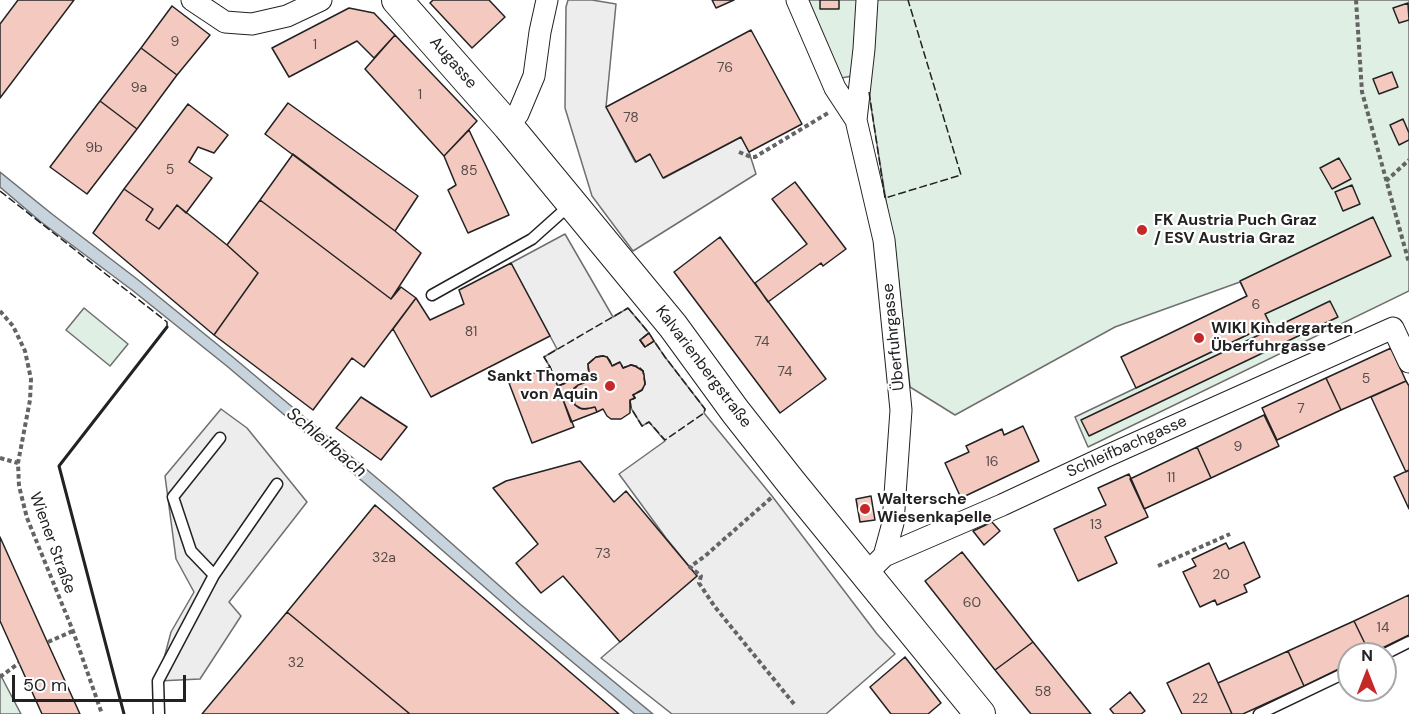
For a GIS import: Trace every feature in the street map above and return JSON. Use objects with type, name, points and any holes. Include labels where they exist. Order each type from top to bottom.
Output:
[{"type":"street","points":[[192,0],[225,22],[252,24],[287,16],[321,0]]},
{"type":"street","name":"Augasse","points":[[397,0],[508,126]]},
{"type":"street","points":[[508,126],[518,114],[534,76],[547,0]]},
{"type":"street","name":"Überfuhrgasse","points":[[797,0],[835,88],[850,112],[884,240],[902,410],[892,523],[875,565]]},
{"type":"street","name":"Überfuhrgasse","points":[[850,112],[864,49],[867,0]]},
{"type":"street","name":"Kalvarienbergstraße","points":[[508,126],[673,326],[749,429],[875,565],[980,714]]},
{"type":"street","name":"Schleifbachgasse","points":[[875,565],[1107,456],[1393,328],[1409,362]]},
{"type":"lane","points":[[432,295],[532,239],[572,203]]},
{"type":"lane","points":[[214,574],[191,551],[173,497],[220,438]]},
{"type":"lane","points":[[159,714],[158,681],[214,574],[277,484]]},
{"type":"lane","points":[[1259,714],[1337,677]]},
{"type":"path","points":[[1356,0],[1362,92],[1409,262]]},
{"type":"path","points":[[739,152],[754,157],[850,112]]},
{"type":"path","points":[[1386,181],[1409,160]]},
{"type":"path","name":"Wiener Straße","points":[[0,311],[13,326],[26,351],[31,379],[30,400],[18,463],[19,486],[27,518],[73,631],[102,714]]},
{"type":"path","points":[[0,458],[18,463]]},
{"type":"path","points":[[776,492],[713,550],[690,567],[701,576],[699,583],[715,607],[794,704]]},
{"type":"path","points":[[1158,566],[1230,534]]},
{"type":"path","points":[[48,642],[73,631]]},
{"type":"path","points":[[0,677],[19,663]]},
{"type":"green space","points":[[801,0],[857,0],[852,76],[836,79]]},
{"type":"green space","name":"FK Austria Puch Graz / ESV Austria Graz","points":[[876,0],[1409,0],[1409,291],[1088,447],[1075,417],[1270,324],[1265,314],[1247,296],[1240,282],[1115,327],[955,415],[910,387],[898,276],[869,94]]},
{"type":"green space","points":[[84,308],[128,344],[110,366],[66,330]]},
{"type":"green space","points":[[0,674],[21,714],[0,714]]},
{"type":"shaded area","points":[[568,0],[592,0],[616,4],[606,107],[635,162],[650,154],[664,178],[741,137],[756,174],[633,251],[592,196],[565,108],[566,7]]},
{"type":"shaded area","points":[[565,234],[613,317],[628,308],[649,333],[640,340],[645,347],[654,341],[705,409],[704,413],[895,654],[826,714],[672,714],[601,658],[697,576],[619,474],[665,441],[649,422],[642,426],[631,408],[630,400],[635,398],[633,395],[645,384],[643,371],[631,365],[623,368],[612,366],[607,357],[596,357],[588,364],[589,374],[558,386],[544,357],[557,349],[511,263]]},
{"type":"shaded area","points":[[221,409],[247,428],[307,502],[229,602],[241,616],[200,679],[158,681],[171,632],[194,592],[176,559],[165,476]]},
{"type":"water","name":"Schleifbach","points":[[0,172],[234,358],[397,495],[520,604],[653,714],[635,714],[228,367],[132,290],[41,222],[0,187]]},
{"type":"building","points":[[18,0],[74,0],[0,98],[0,24]]},
{"type":"building","points":[[433,0],[489,0],[505,17],[472,48],[430,3]]},
{"type":"building","points":[[712,0],[734,0],[716,8]]},
{"type":"building","points":[[820,0],[839,0],[839,9],[820,9]]},
{"type":"building","points":[[1408,3],[1409,20],[1399,23],[1393,8]]},
{"type":"building","points":[[172,6],[210,35],[177,75],[141,48]]},
{"type":"building","points":[[349,8],[374,13],[395,35],[374,58],[357,41],[289,77],[272,48]]},
{"type":"building","points":[[751,30],[802,124],[749,152],[741,137],[663,178],[650,154],[636,162],[606,107]]},
{"type":"building","points":[[395,35],[477,121],[444,156],[365,69]]},
{"type":"building","points":[[141,48],[177,75],[137,129],[100,101]]},
{"type":"building","points":[[1392,72],[1398,87],[1379,94],[1373,79]]},
{"type":"building","points":[[100,101],[137,129],[87,194],[50,167]]},
{"type":"building","points":[[288,103],[418,196],[395,231],[265,134]]},
{"type":"building","points":[[188,104],[228,135],[214,153],[198,147],[189,162],[212,178],[186,213],[177,205],[159,229],[146,220],[153,209],[124,189]]},
{"type":"building","points":[[1403,119],[1409,133],[1409,140],[1399,145],[1390,125]]},
{"type":"building","points":[[469,130],[509,215],[468,233],[448,190],[456,185],[444,156]]},
{"type":"building","points":[[293,154],[421,253],[391,299],[260,200]]},
{"type":"building","points":[[1339,158],[1351,179],[1332,189],[1320,168]]},
{"type":"building","points":[[795,182],[846,249],[823,266],[821,263],[768,302],[755,283],[807,244],[772,199]]},
{"type":"building","points":[[1352,185],[1360,204],[1343,211],[1335,192]]},
{"type":"building","points":[[124,189],[153,209],[146,220],[159,229],[177,205],[258,273],[214,335],[93,233]]},
{"type":"building","points":[[260,200],[391,299],[401,287],[416,298],[364,367],[352,358],[313,410],[214,335],[258,273],[227,245]]},
{"type":"building","points":[[1373,217],[1391,256],[1265,314],[1270,324],[1136,388],[1121,357],[1247,296],[1240,281]]},
{"type":"building","points":[[720,237],[826,379],[780,413],[674,272]]},
{"type":"building","points":[[511,263],[550,336],[431,397],[393,329],[416,298],[430,320],[464,304],[459,290]]},
{"type":"building","points":[[1330,301],[1338,317],[1089,436],[1081,420]]},
{"type":"building","points":[[649,333],[654,341],[645,347],[640,340]]},
{"type":"building","points":[[1391,348],[1406,381],[1341,410],[1326,378]]},
{"type":"building","name":"Sankt Thomas von Aquin","points":[[596,357],[607,357],[612,366],[620,362],[623,368],[631,365],[643,371],[645,384],[642,390],[633,395],[635,398],[630,400],[630,413],[621,419],[611,419],[603,409],[597,412],[595,407],[579,408],[575,405],[572,395],[574,388],[584,383],[582,376],[589,374],[588,364]]},
{"type":"building","points":[[550,367],[574,427],[532,443],[509,383]]},
{"type":"building","points":[[582,376],[584,383],[578,385],[572,395],[575,405],[582,409],[595,407],[597,412],[571,422],[558,386]]},
{"type":"building","points":[[1326,378],[1341,410],[1277,440],[1262,408]]},
{"type":"building","points":[[1406,381],[1409,386],[1409,470],[1406,472],[1371,397]]},
{"type":"building","points":[[361,397],[407,427],[381,460],[336,428]]},
{"type":"building","points":[[1264,415],[1279,446],[1211,478],[1197,447]]},
{"type":"building","points":[[1023,426],[1039,461],[961,498],[945,463],[969,452],[966,446],[1002,429],[1004,435]]},
{"type":"building","points":[[1197,447],[1211,478],[1144,509],[1130,479]]},
{"type":"building","points":[[580,461],[614,502],[626,491],[697,576],[620,642],[563,576],[541,593],[516,563],[538,544],[493,488],[506,481]]},
{"type":"building","points":[[1409,470],[1409,509],[1394,477]]},
{"type":"building","points":[[1129,474],[1148,517],[1105,537],[1117,563],[1078,581],[1054,529],[1106,505],[1098,488]]},
{"type":"building","name":"Waltersche Wiesenkapelle","points":[[871,496],[875,520],[860,522],[856,499]]},
{"type":"building","points":[[375,505],[619,714],[410,714],[287,612]]},
{"type":"building","points":[[992,522],[1000,531],[984,545],[973,531]]},
{"type":"building","points":[[0,537],[80,714],[42,714],[0,621]]},
{"type":"building","points":[[1244,542],[1260,577],[1244,585],[1247,592],[1217,605],[1215,600],[1200,607],[1183,572],[1196,566],[1192,559],[1226,543],[1229,549]]},
{"type":"building","points":[[962,552],[1033,642],[995,670],[925,581]]},
{"type":"building","points":[[1409,595],[1409,635],[1395,642],[1364,642],[1354,621]]},
{"type":"building","points":[[287,612],[410,714],[202,714]]},
{"type":"building","points":[[1354,621],[1364,642],[1337,642],[1337,670],[1304,686],[1288,651]]},
{"type":"building","points":[[1033,642],[1091,714],[1031,714],[995,670]]},
{"type":"building","points":[[1288,651],[1304,686],[1243,714],[1232,714],[1218,683]]},
{"type":"building","points":[[905,657],[941,703],[928,714],[891,714],[870,687]]},
{"type":"building","points":[[1209,663],[1232,714],[1182,714],[1167,683]]},
{"type":"building","points":[[1130,692],[1145,711],[1141,714],[1114,714],[1110,709]]},
{"type":"fence","points":[[869,92],[885,198],[961,175],[908,0]]},
{"type":"fence","points":[[0,191],[167,322],[167,327]]},
{"type":"fence","points":[[628,308],[649,333],[640,340],[645,347],[654,341],[705,409],[704,413],[665,440],[649,422],[642,426],[631,408],[630,400],[635,398],[633,395],[642,390],[645,384],[643,371],[639,367],[631,365],[623,368],[620,362],[612,366],[607,357],[596,357],[588,364],[589,374],[558,386],[544,357],[628,308]]},
{"type":"wall","points":[[124,714],[59,466],[167,327]]},
{"type":"place","name":"FK Austria Puch Graz / ESV Austria Graz","points":[[1142,230]]},
{"type":"place","name":"WIKI Kindergarten Überfuhrgasse","points":[[1199,338]]},
{"type":"place","name":"Sankt Thomas von Aquin","points":[[610,386]]},
{"type":"place","name":"Waltersche Wiesenkapelle","points":[[865,509]]}]
